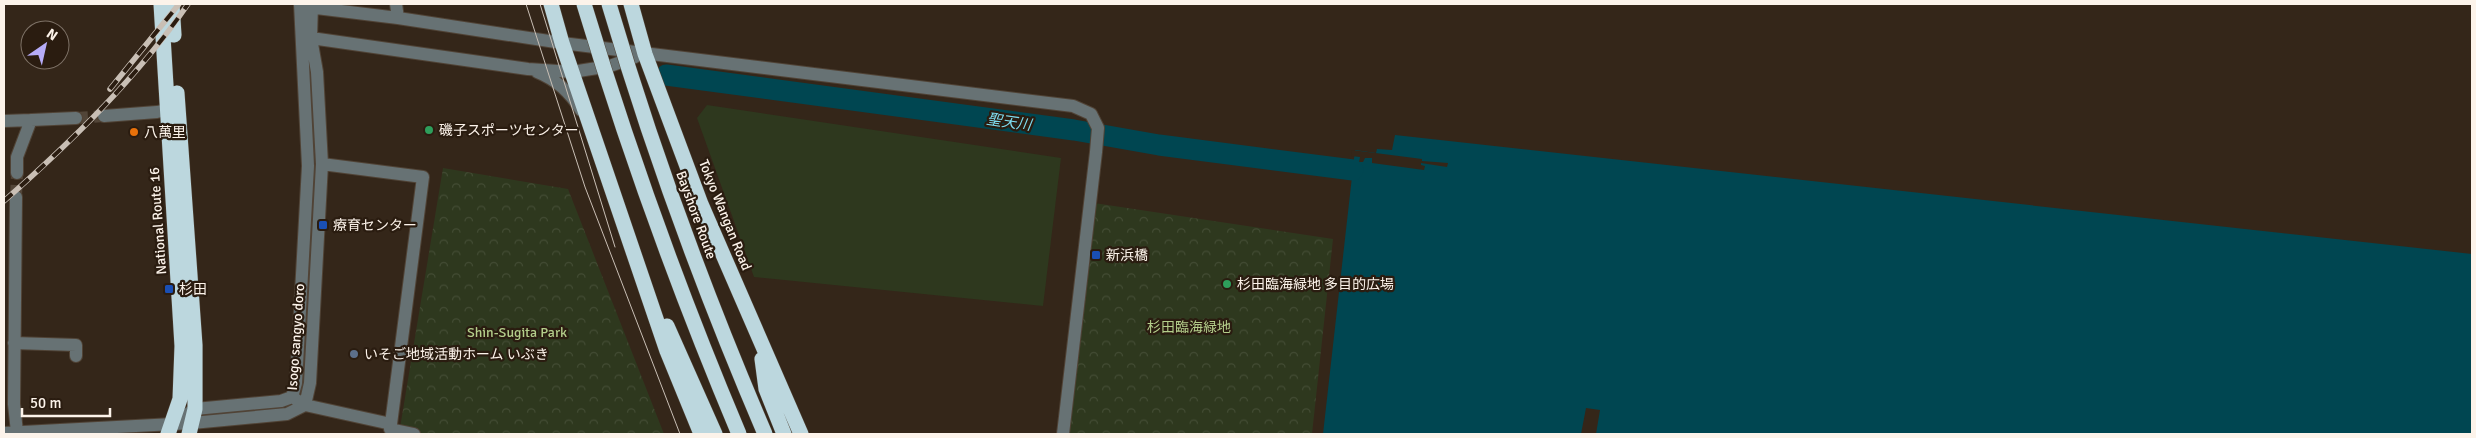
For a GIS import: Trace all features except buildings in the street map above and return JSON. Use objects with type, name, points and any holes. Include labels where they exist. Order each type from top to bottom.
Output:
[{"type":"highway","name":"National Route 16","points":[[161,4],[191,266],[192,422]]},
{"type":"highway","name":"National Route 16","points":[[172,4],[173,109],[182,346],[182,386],[172,431]]},
{"type":"highway","points":[[551,4],[562,43],[667,352],[701,434]]},
{"type":"highway","points":[[584,4],[616,108],[664,242],[739,434]]},
{"type":"highway","name":"Bayshore Route","points":[[609,4],[639,104],[688,242],[764,434]]},
{"type":"highway","name":"Tokyo Wangan Road","points":[[631,4],[644,54],[701,204],[801,434]]},
{"type":"highway","points":[[638,265],[689,373],[715,434]]},
{"type":"highway","points":[[760,343],[766,389],[784,434]]},
{"type":"street","points":[[396,4],[398,18]]},
{"type":"street","points":[[306,5],[644,54],[1073,106],[1091,114],[1098,128],[1096,152],[1062,434]]},
{"type":"street","name":"Isogo sangyo doro","points":[[172,431],[192,422],[292,397],[296,383],[308,166],[306,5]]},
{"type":"street","points":[[307,38],[528,69],[572,72],[610,66],[644,54]]},
{"type":"street","name":"Isogo sangyo doro","points":[[192,422],[287,414],[306,405],[310,383],[322,164],[317,72],[307,38]]},
{"type":"street","points":[[528,69],[544,75],[566,89],[591,126]]},
{"type":"street","points":[[104,116],[173,109]]},
{"type":"street","points":[[4,121],[76,118]]},
{"type":"street","points":[[17,173],[17,157],[31,120]]},
{"type":"street","points":[[322,164],[424,177],[390,429]]},
{"type":"street","points":[[16,197],[14,404],[21,433]]},
{"type":"street","points":[[14,343],[76,345],[76,356]]},
{"type":"street","points":[[292,397],[306,405],[414,434]]},
{"type":"street","points":[[4,433],[96,427],[172,431]]},
{"type":"green space","points":[[707,105],[1061,158],[1043,306],[754,277],[697,118]]},
{"type":"green space","name":"Shin-Sugita Park","points":[[443,168],[568,189],[664,434],[399,434]]},
{"type":"green space","name":"杉田臨海緑地","points":[[1094,203],[1333,239],[1312,434],[1067,434]]},
{"type":"water","points":[[1395,135],[2472,254],[2472,434],[1596,434],[1600,410],[1586,408],[1581,434],[1323,434],[1355,150],[1376,153],[1377,149],[1392,150]]},
{"type":"pier","points":[[1352,150],[1422,159],[1422,161],[1448,163],[1447,167],[1421,163],[1421,165],[1425,166],[1424,170],[1372,163],[1372,158],[1365,158],[1363,162],[1359,162],[1360,157],[1351,156]]},
{"type":"waterway","name":"聖天川","points":[[666,75],[1074,130],[1159,145],[1353,170]]},
{"type":"tunnel","points":[[76,118],[104,116]]},
{"type":"tunnel","points":[[16,197],[17,173]]},
{"type":"tram line","points":[[526,4],[585,187],[680,434]]},
{"type":"tram line","points":[[540,4],[615,247]]},
{"type":"railway","points":[[110,89],[179,4]]},
{"type":"railway","points":[[4,201],[54,156],[102,108],[147,58],[188,4]]},
{"type":"place","name":"磯子スポーツセンター","points":[[429,130]]},
{"type":"place","name":"八萬里","points":[[134,132]]},
{"type":"place","name":"療育センター","points":[[323,225]]},
{"type":"place","name":"新浜橋","points":[[1096,255]]},
{"type":"place","name":"杉田臨海緑地 多目的広場","points":[[1227,284]]},
{"type":"place","name":"杉田","points":[[169,289]]},
{"type":"place","name":"いそご地域活動ホーム いぶき","points":[[354,354]]}]
